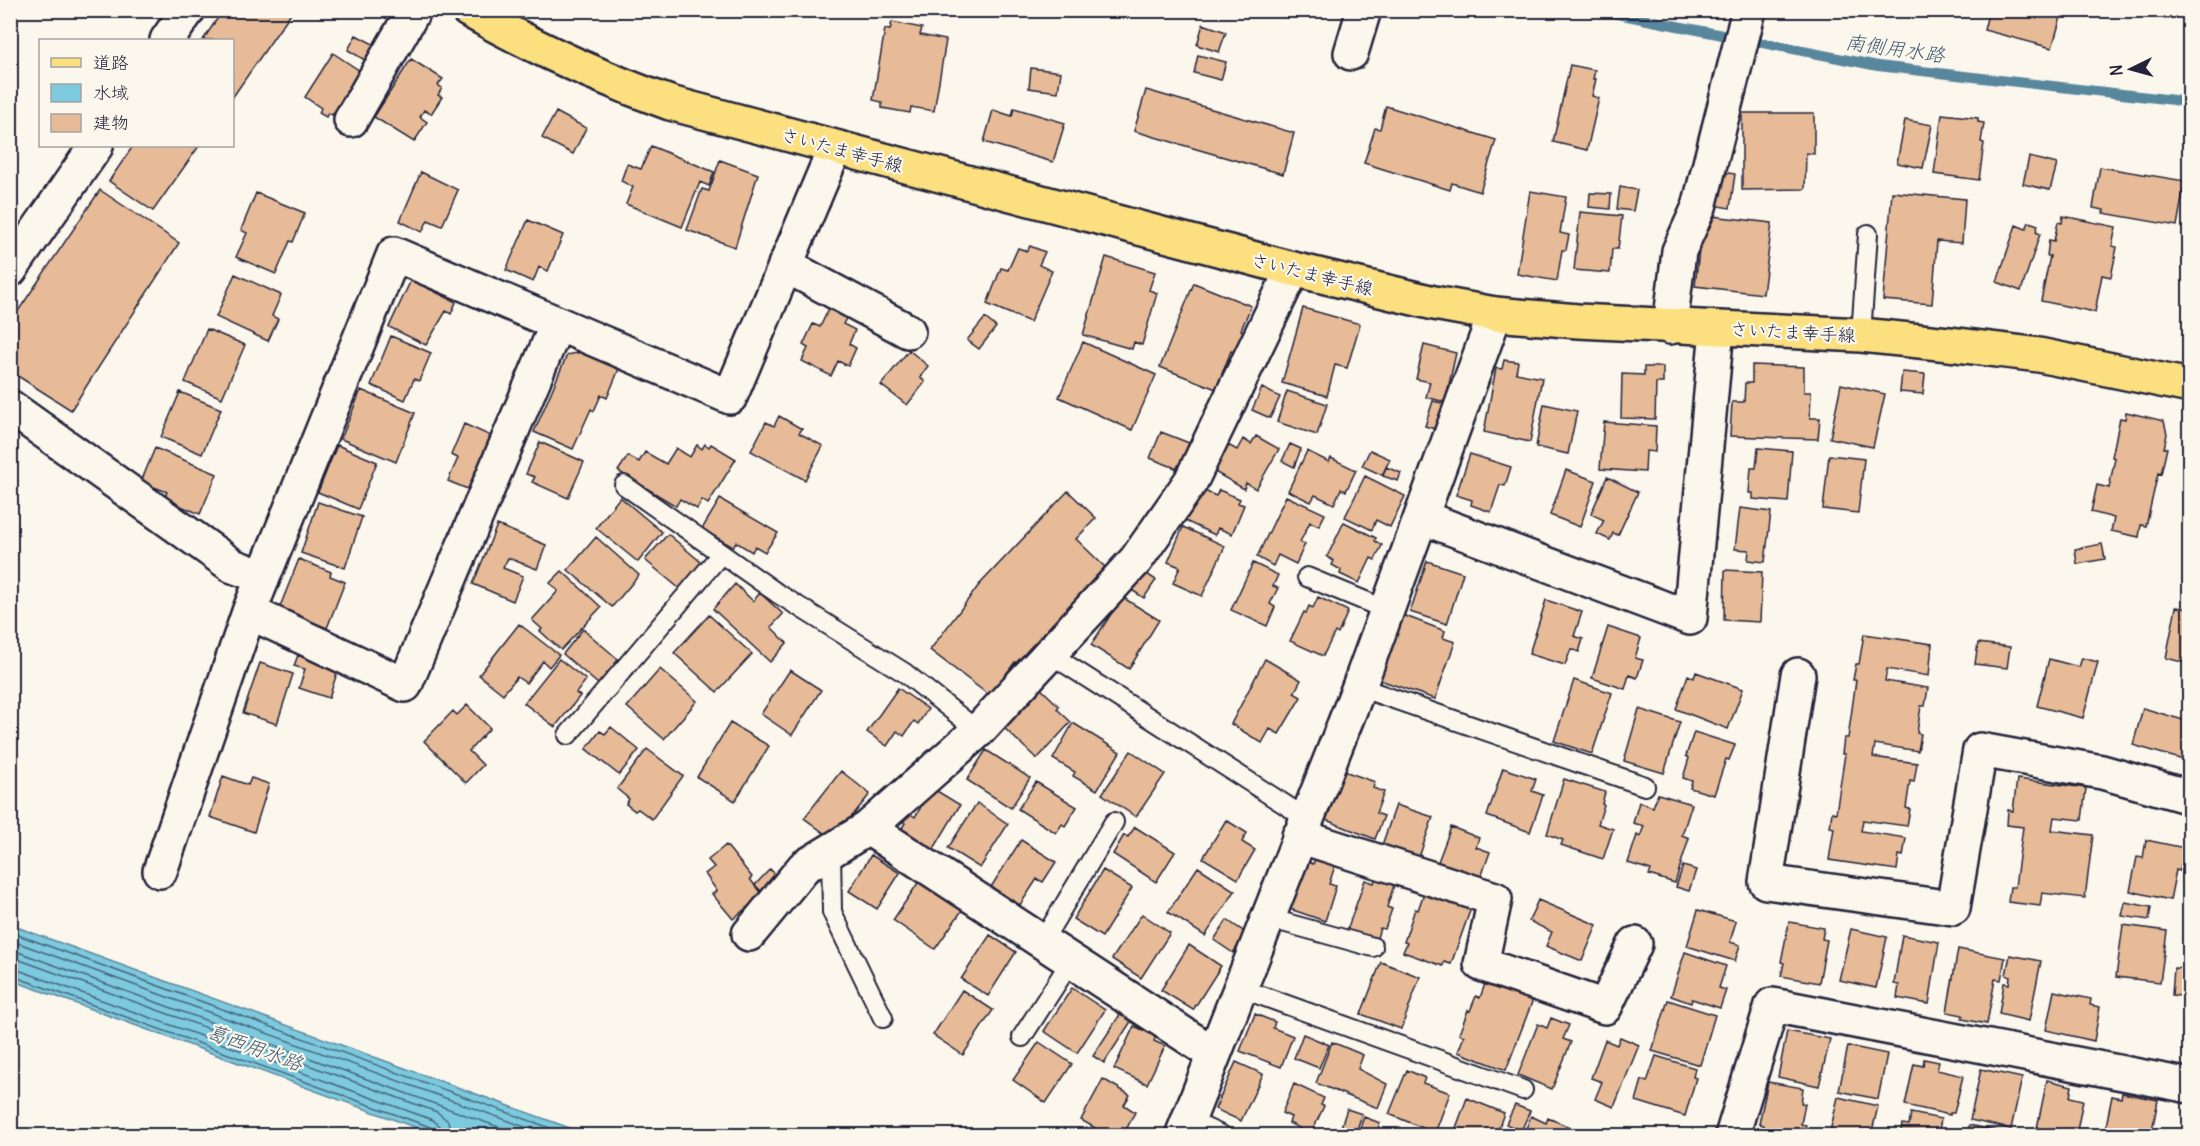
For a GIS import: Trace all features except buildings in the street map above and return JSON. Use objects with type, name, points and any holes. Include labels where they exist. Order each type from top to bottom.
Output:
[{"type":"main road","name":"さいたま幸手線","points":[[468,10],[561,60],[670,103],[1374,290],[1495,314],[1670,327],[1861,335],[2039,355],[2190,386]]},
{"type":"street","points":[[169,39],[188,10]]},
{"type":"street","points":[[351,120],[414,10]]},
{"type":"street","points":[[1351,54],[1364,10]]},
{"type":"street","points":[[1670,327],[1679,251],[1699,207],[1749,10]]},
{"type":"street","points":[[10,270],[95,147]]},
{"type":"street","points":[[160,871],[249,612],[394,254],[730,397],[835,148]]},
{"type":"street","points":[[785,265],[908,332]]},
{"type":"street","points":[[749,934],[804,867],[868,828],[978,731],[1136,560],[1191,481],[1293,269]]},
{"type":"street","points":[[1185,1128],[1359,687],[1495,314]]},
{"type":"street","points":[[249,612],[405,685],[557,324]]},
{"type":"street","points":[[1421,517],[1690,618],[1718,329]]},
{"type":"street","points":[[10,406],[233,566],[263,577]]},
{"type":"street","points":[[1798,675],[1766,882],[1953,908],[1980,750],[2102,772],[2190,797]]},
{"type":"street","points":[[1303,827],[1495,899],[1481,964],[1605,1007],[1635,944]]},
{"type":"street","points":[[868,828],[1214,1054]]},
{"type":"street","points":[[1732,1136],[1772,1005],[2190,1086]]},
{"type":"lane","points":[[1861,335],[1868,234]]},
{"type":"lane","points":[[624,485],[777,593],[905,673],[978,731]]},
{"type":"lane","points":[[568,735],[721,554]]},
{"type":"lane","points":[[1307,577],[1387,610]]},
{"type":"lane","points":[[1050,654],[1303,827]]},
{"type":"lane","points":[[1359,687],[1645,786]]},
{"type":"lane","points":[[1042,942],[1114,822]]},
{"type":"lane","points":[[831,850],[832,912],[883,1018]]},
{"type":"lane","points":[[1268,918],[1373,947]]},
{"type":"lane","points":[[1022,1037],[1071,961]]},
{"type":"lane","points":[[1240,988],[1523,1090]]},
{"type":"lane","points":[[1185,1128],[1223,1136]]},
{"type":"water","name":"葛西用水路","points":[[11,925],[589,1135],[436,1135],[11,980]]},
{"type":"waterway","name":"南側用水路","points":[[1046,10],[1061,10]]},
{"type":"waterway","name":"南側用水路","points":[[1597,10],[1878,66],[2190,103]]}]
